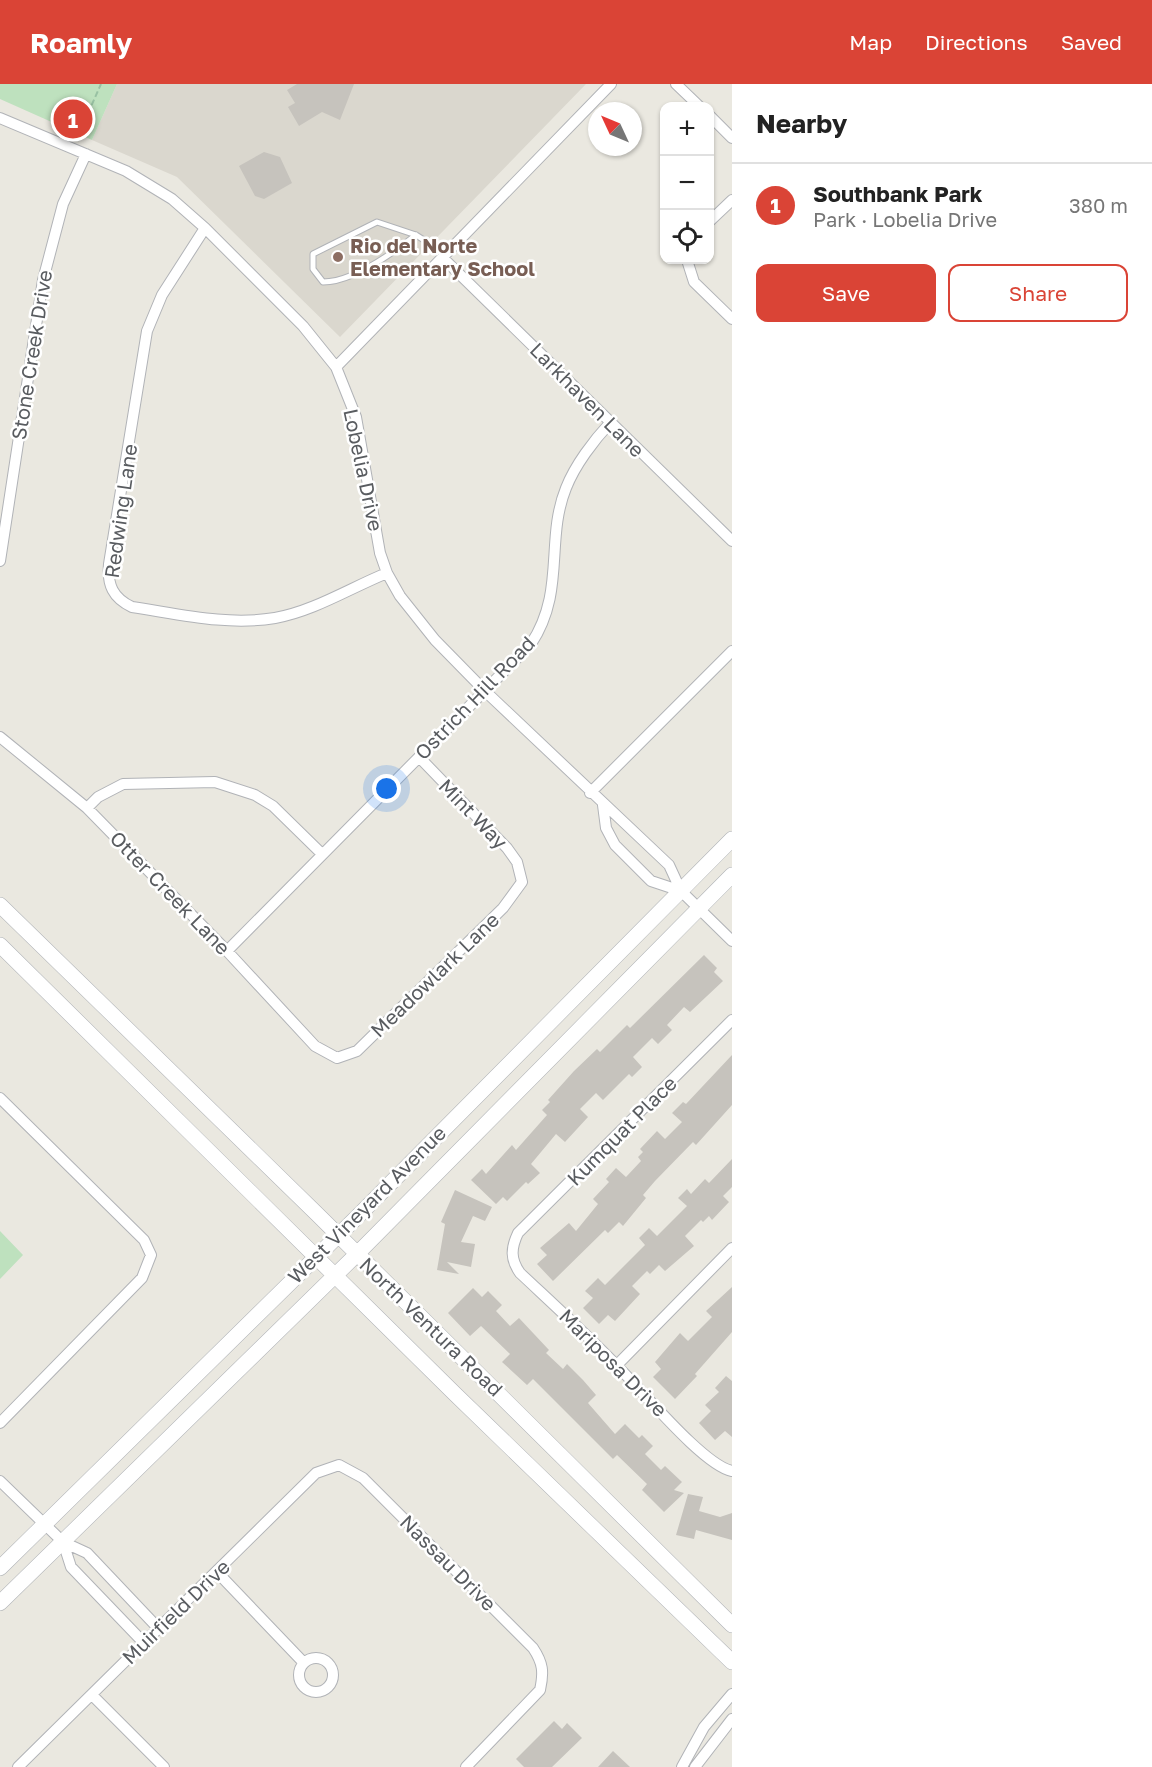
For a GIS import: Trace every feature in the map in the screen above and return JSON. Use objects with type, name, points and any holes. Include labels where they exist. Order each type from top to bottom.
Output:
[{"type":"main road","name":"West Vineyard Avenue","points":[[0,1568],[338,1235],[732,839]]},
{"type":"main road","name":"West Vineyard Avenue","points":[[0,1603],[335,1276],[732,875]]},
{"type":"main road","name":"North Ventura Road","points":[[0,905],[732,1625]]},
{"type":"main road","name":"North Ventura Road","points":[[0,945],[335,1276],[732,1662]]},
{"type":"street","points":[[336,367],[611,84]]},
{"type":"street","points":[[676,84],[695,102]]},
{"type":"street","name":"Lobelia Drive","points":[[0,118],[147,182],[206,228],[303,326],[336,367],[360,435],[375,525],[387,573],[415,618],[484,691],[669,866],[681,891],[732,941]]},
{"type":"street","points":[[714,120],[732,138]]},
{"type":"street","name":"Stone Creek Drive","points":[[0,561],[43,280],[63,204],[86,154]]},
{"type":"street","points":[[714,217],[732,200]]},
{"type":"street","name":"Redwing Lane","points":[[206,228],[162,295],[147,331],[109,564],[108,579],[111,590],[124,604],[132,607],[222,621],[253,621],[300,611],[387,573]]},
{"type":"street","name":"Larkhaven Lane","points":[[445,256],[610,423],[732,541]]},
{"type":"street","points":[[688,264],[694,282],[732,319]]},
{"type":"street","name":"Ostrich Hill Road","points":[[227,951],[531,644],[540,630],[552,594],[560,510],[566,487],[598,436],[610,423]]},
{"type":"street","points":[[590,793],[732,651]]},
{"type":"street","name":"Otter Creek Lane","points":[[0,737],[87,808],[227,951],[315,1046],[332,1056]]},
{"type":"street","name":"Mint Way","points":[[419,757],[507,848],[517,862],[522,875]]},
{"type":"street","points":[[87,808],[110,789],[123,784],[215,782],[236,787],[264,800],[322,854]]},
{"type":"street","name":"Lobelia Drive","points":[[603,805],[606,828],[615,845],[651,881],[681,891]]},
{"type":"street","name":"Meadowlark Lane","points":[[332,1056],[349,1056],[357,1051],[503,909],[518,888],[522,875]]},
{"type":"street","name":"Kumquat Place","points":[[514,1243],[518,1233],[732,1020]]},
{"type":"street","points":[[0,1098],[144,1240],[151,1255],[142,1278],[0,1423]]},
{"type":"street","name":"Mariposa Drive","points":[[514,1243],[515,1265],[520,1273],[617,1365],[699,1449],[717,1465],[732,1471]]},
{"type":"street","points":[[617,1365],[732,1248]]},
{"type":"street","name":"Muirfield Drive","points":[[18,1767],[316,1473],[339,1466]]},
{"type":"street","name":"Nassau Drive","points":[[339,1466],[363,1478],[534,1648],[541,1661],[544,1673],[540,1690],[531,1702],[466,1767]]},
{"type":"street","points":[[0,1481],[63,1542],[87,1553],[159,1629]]},
{"type":"street","points":[[63,1542],[71,1567],[144,1643]]},
{"type":"street","points":[[217,1572],[304,1662]]},
{"type":"street","points":[[682,1767],[704,1727],[732,1694]]},
{"type":"street","points":[[92,1695],[164,1767]]},
{"type":"street","points":[[695,1767],[732,1719]]},
{"type":"lane","points":[[416,235],[395,251],[338,282],[323,282],[313,269],[312,254],[377,222],[416,235],[445,256]]},
{"type":"path","points":[[73,149],[100,84]]},
{"type":"shaded area","name":"Rio del Norte Elementary School","points":[[117,84],[586,84],[340,337],[177,177],[92,140]]},
{"type":"green space","points":[[0,84],[117,84],[92,140],[0,99]]},
{"type":"green space","points":[[0,1231],[23,1255],[0,1279]]},
{"type":"building","points":[[297,84],[354,84],[340,120],[322,112],[299,126],[288,107],[295,103],[287,90]]},
{"type":"building","points":[[264,152],[280,157],[292,183],[264,199],[255,196],[239,166]]},
{"type":"building","points":[[704,955],[717,968],[714,972],[723,981],[690,1012],[684,1007],[667,1025],[672,1030],[658,1044],[652,1038],[633,1057],[642,1067],[632,1077],[629,1074],[603,1100],[596,1093],[580,1109],[588,1117],[565,1142],[556,1134],[531,1164],[540,1173],[528,1184],[526,1182],[507,1201],[503,1197],[496,1204],[471,1180],[482,1169],[486,1174],[512,1145],[516,1150],[547,1115],[542,1110],[550,1102],[548,1100],[574,1071],[597,1049],[600,1052],[627,1025],[630,1028]]},
{"type":"building","points":[[732,1055],[732,1105],[696,1145],[693,1142],[655,1181],[643,1195],[646,1198],[623,1226],[619,1222],[608,1233],[605,1230],[553,1281],[537,1264],[547,1255],[540,1248],[569,1223],[576,1231],[598,1204],[593,1199],[609,1182],[606,1179],[616,1168],[626,1177],[641,1161],[638,1157],[643,1152],[640,1149],[657,1131],[665,1139],[682,1122],[672,1113],[683,1102],[686,1104]]},
{"type":"building","points":[[732,1159],[732,1187],[723,1196],[729,1202],[712,1220],[709,1216],[703,1222],[701,1220],[685,1236],[694,1246],[665,1271],[659,1265],[650,1274],[647,1271],[632,1286],[640,1294],[615,1321],[608,1315],[599,1324],[583,1308],[593,1298],[585,1291],[598,1278],[605,1285],[645,1245],[639,1238],[649,1228],[657,1236],[687,1206],[678,1198],[687,1189],[691,1194],[705,1179],[709,1183]]},
{"type":"building","points":[[455,1190],[492,1207],[485,1221],[473,1216],[461,1242],[475,1244],[471,1267],[447,1262],[459,1274],[437,1270],[445,1224],[441,1222]]},
{"type":"building","points":[[732,1287],[732,1332],[695,1374],[697,1376],[675,1399],[653,1377],[661,1369],[655,1362],[680,1333],[688,1341],[712,1317],[706,1311]]},
{"type":"building","points":[[473,1288],[482,1297],[488,1291],[502,1305],[496,1311],[510,1326],[519,1318],[549,1350],[546,1353],[563,1369],[567,1364],[583,1380],[596,1395],[588,1403],[615,1434],[625,1424],[639,1438],[642,1435],[653,1446],[645,1454],[661,1470],[665,1466],[682,1482],[674,1490],[684,1493],[664,1512],[642,1490],[647,1484],[617,1455],[613,1459],[533,1379],[527,1385],[502,1362],[510,1354],[481,1326],[470,1336],[448,1313]]},
{"type":"building","points":[[726,1376],[732,1381],[732,1437],[725,1431],[715,1440],[699,1423],[711,1411],[705,1405],[719,1392],[715,1388]]},
{"type":"building","points":[[688,1494],[703,1497],[699,1511],[720,1517],[732,1513],[732,1540],[696,1530],[694,1539],[676,1535]]},
{"type":"building","points":[[554,1721],[562,1729],[567,1723],[582,1738],[552,1767],[524,1767],[516,1759]]},
{"type":"building","points":[[613,1751],[630,1767],[598,1767]]},
{"type":"place","name":"Southbank Park","points":[[73,119]]},
{"type":"place","name":"Rio del Norte Elementary School","points":[[338,257]]}]
